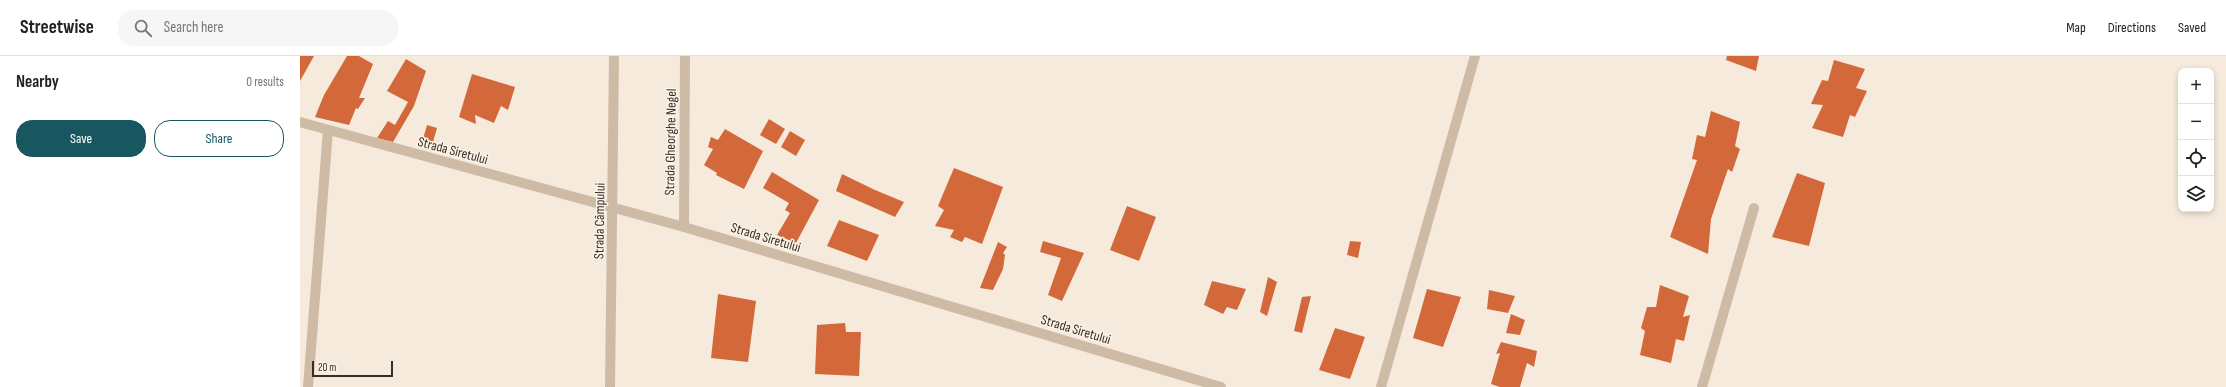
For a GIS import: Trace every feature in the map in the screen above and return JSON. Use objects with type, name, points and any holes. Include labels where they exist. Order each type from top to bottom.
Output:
[{"type":"street","name":"Strada Câmpului","points":[[610,387],[614,208],[614,56]]},
{"type":"street","name":"Strada Gheorghe Negel","points":[[684,227],[685,56]]},
{"type":"street","points":[[1381,387],[1475,56]]},
{"type":"street","name":"Strada Siretului","points":[[300,122],[684,227],[1219,387]]},
{"type":"street","points":[[308,387],[328,130]]},
{"type":"street","points":[[1702,387],[1754,208]]},
{"type":"building","points":[[300,56],[314,56],[300,81]]},
{"type":"building","points":[[347,56],[359,56],[373,64],[359,98],[365,98],[358,109],[356,108],[349,125],[315,117],[324,95]]},
{"type":"building","points":[[1727,56],[1759,56],[1756,71],[1726,60]]},
{"type":"building","points":[[406,59],[426,71],[414,106],[393,142],[377,138],[388,121],[395,125],[408,102],[387,91]]},
{"type":"building","points":[[1834,60],[1865,69],[1856,88],[1867,91],[1855,117],[1850,115],[1843,137],[1812,128],[1823,105],[1811,104],[1822,80],[1828,81]]},
{"type":"building","points":[[472,74],[515,87],[508,110],[501,106],[494,123],[475,115],[476,124],[459,117]]},
{"type":"building","points":[[1711,111],[1740,122],[1735,146],[1740,149],[1732,172],[1728,169],[1711,219],[1708,254],[1670,237],[1697,160],[1692,159],[1697,135],[1705,137]]},
{"type":"building","points":[[769,119],[785,129],[776,144],[760,135]]},
{"type":"building","points":[[427,125],[437,128],[431,149],[421,146]]},
{"type":"building","points":[[725,129],[763,151],[744,189],[716,175],[717,173],[704,165],[713,149],[708,147],[711,137],[718,140]]},
{"type":"building","points":[[790,131],[805,140],[796,156],[781,147]]},
{"type":"building","points":[[954,168],[1003,187],[982,244],[965,237],[962,242],[950,237],[954,230],[935,226],[944,210],[938,206]]},
{"type":"building","points":[[772,172],[819,200],[796,243],[777,235],[790,213],[785,210],[789,203],[763,188]]},
{"type":"building","points":[[1797,173],[1825,183],[1809,246],[1772,237]]},
{"type":"building","points":[[842,174],[904,202],[895,217],[836,191]]},
{"type":"building","points":[[1127,206],[1156,217],[1139,261],[1110,250]]},
{"type":"building","points":[[839,220],[879,235],[867,261],[827,246]]},
{"type":"building","points":[[1043,241],[1084,253],[1062,301],[1048,295],[1061,258],[1040,252]]},
{"type":"building","points":[[1350,241],[1361,242],[1358,258],[1347,255]]},
{"type":"building","points":[[998,242],[1007,247],[1003,253],[1005,255],[1003,269],[993,290],[980,288]]},
{"type":"building","points":[[1268,277],[1277,282],[1267,316],[1260,312]]},
{"type":"building","points":[[1212,281],[1246,289],[1237,310],[1227,307],[1223,314],[1204,305]]},
{"type":"building","points":[[1660,285],[1689,296],[1683,317],[1690,315],[1684,341],[1676,339],[1671,363],[1640,355],[1645,331],[1641,328],[1647,307],[1656,307]]},
{"type":"building","points":[[1427,289],[1461,297],[1443,347],[1413,338]]},
{"type":"building","points":[[1489,290],[1515,296],[1508,313],[1487,309]]},
{"type":"building","points":[[718,294],[756,301],[748,362],[711,358]]},
{"type":"building","points":[[1311,296],[1302,333],[1294,331],[1302,297]]},
{"type":"building","points":[[1511,314],[1525,320],[1520,335],[1506,333]]},
{"type":"building","points":[[845,323],[846,332],[861,332],[859,376],[815,374],[817,325]]},
{"type":"building","points":[[1335,328],[1365,337],[1350,379],[1319,370]]},
{"type":"building","points":[[1501,342],[1537,351],[1534,367],[1527,363],[1520,387],[1500,387],[1491,384],[1500,353],[1496,354]]}]
